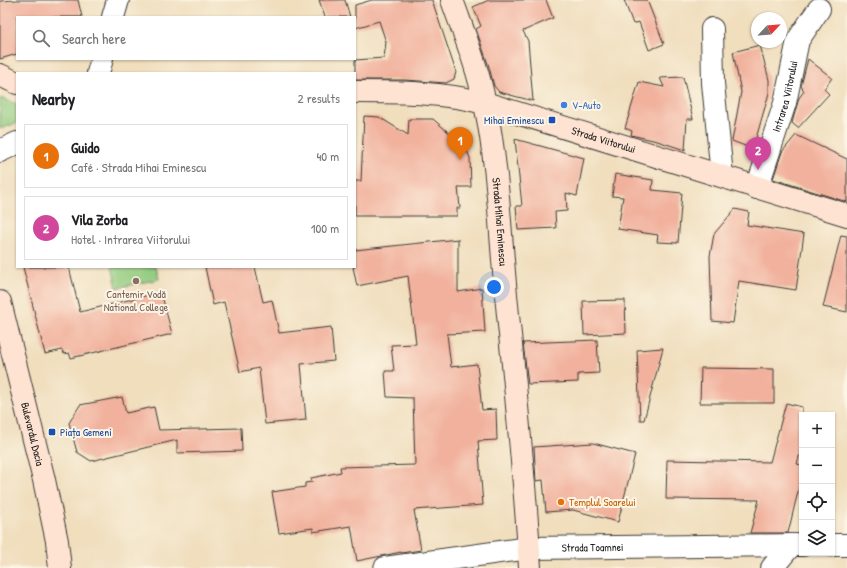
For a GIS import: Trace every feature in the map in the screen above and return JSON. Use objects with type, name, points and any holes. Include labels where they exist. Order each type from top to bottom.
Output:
[{"type":"main road","name":"Strada Mihai Eminescu","points":[[452,0],[485,103],[492,144],[522,458],[529,558]]},
{"type":"main road","points":[[0,75],[16,83]]},
{"type":"main road","name":"Strada Viitorului","points":[[356,92],[440,94],[462,97],[847,215]]},
{"type":"main road","name":"Bulevardul Dacia","points":[[0,302],[44,480],[60,568]]},
{"type":"street","points":[[113,16],[118,0]]},
{"type":"street","name":"Intrarea Viitorului","points":[[757,188],[785,104],[798,40],[819,9]]},
{"type":"street","points":[[712,28],[714,83],[722,176]]},
{"type":"street","points":[[98,72],[102,60]]},
{"type":"street","points":[[0,151],[16,143]]},
{"type":"street","points":[[772,568],[797,545]]},
{"type":"street","name":"Strada Toamnei","points":[[385,568],[529,558],[797,545]]},
{"type":"street","points":[[835,545],[847,545]]},
{"type":"green space","points":[[0,98],[16,104],[16,123],[0,129]]},
{"type":"green space","points":[[112,268],[156,268],[159,279],[117,288]]},
{"type":"building","points":[[78,0],[82,16],[16,16],[16,54],[0,59],[0,1]]},
{"type":"building","points":[[319,0],[345,0],[350,16],[325,16]]},
{"type":"building","points":[[372,0],[432,0],[456,72],[454,79],[446,83],[405,80],[356,80],[355,60],[384,58],[386,42],[379,21],[356,28],[355,5]]},
{"type":"building","points":[[489,0],[546,0],[553,18],[523,31],[528,41],[533,101],[499,92],[494,86],[476,29],[481,26],[473,7]]},
{"type":"building","points":[[624,0],[647,0],[664,44],[649,50],[639,22],[633,24]]},
{"type":"building","points":[[751,47],[761,48],[769,80],[769,93],[753,149],[732,141],[741,92],[733,52]]},
{"type":"building","points":[[808,59],[832,78],[824,89],[829,94],[798,128],[792,123],[799,98],[804,91],[801,86]]},
{"type":"building","points":[[683,77],[693,119],[687,119],[685,150],[631,135],[632,131],[625,128],[639,82],[664,87],[660,78]]},
{"type":"building","points":[[364,116],[379,117],[408,135],[409,119],[433,119],[461,143],[470,158],[471,187],[458,187],[460,208],[457,208],[457,216],[356,216],[356,181],[361,181]]},
{"type":"building","points":[[796,135],[847,159],[847,202],[773,179],[782,152]]},
{"type":"building","points":[[515,139],[584,158],[577,196],[566,193],[567,211],[555,212],[556,228],[518,230],[516,206],[522,206]]},
{"type":"building","points":[[615,174],[653,180],[652,190],[682,193],[678,243],[657,242],[658,235],[618,229],[623,197],[612,196]]},
{"type":"building","points":[[735,209],[749,212],[747,225],[804,234],[796,290],[739,281],[733,323],[712,321],[710,256],[714,234]]},
{"type":"building","points":[[841,235],[847,236],[847,312],[823,307]]},
{"type":"building","points":[[458,239],[458,292],[482,288],[485,332],[447,334],[451,367],[477,364],[482,410],[496,409],[497,440],[478,441],[483,505],[414,510],[421,550],[401,552],[357,561],[351,526],[313,532],[313,528],[279,533],[272,492],[305,487],[305,483],[312,482],[311,478],[341,472],[340,467],[415,465],[413,398],[387,397],[385,371],[394,371],[391,345],[416,344],[408,276],[357,286],[353,268],[356,268],[356,250]]},
{"type":"building","points":[[23,268],[69,268],[80,312],[161,292],[172,334],[71,358],[69,353],[64,354],[62,350],[45,354]]},
{"type":"building","points":[[205,268],[255,268],[263,302],[272,300],[279,333],[331,327],[334,361],[301,364],[306,420],[265,424],[259,368],[240,372],[224,302],[213,305]]},
{"type":"building","points":[[625,300],[626,333],[584,335],[583,301]]},
{"type":"building","points":[[597,340],[599,373],[578,374],[578,382],[528,384],[523,343]]},
{"type":"building","points":[[663,348],[644,420],[640,420],[637,350]]},
{"type":"building","points":[[701,368],[774,369],[774,403],[700,403]]},
{"type":"building","points":[[122,397],[126,413],[154,407],[159,430],[241,428],[242,451],[177,453],[177,440],[91,461],[77,452],[69,423],[80,405]]},
{"type":"building","points":[[786,403],[802,407],[802,412],[799,412],[799,456],[797,464],[799,464],[799,487],[788,533],[750,533],[759,500],[666,499],[667,460],[770,462]]},
{"type":"building","points":[[593,443],[635,454],[618,522],[573,510],[546,512],[543,480],[536,481],[534,447]]},
{"type":"place","name":"V-Auto","points":[[564,105]]},
{"type":"place","name":"Mihai Eminescu","points":[[552,120]]},
{"type":"place","name":"Guido","points":[[460,160]]},
{"type":"place","name":"Vila Zorba","points":[[758,170]]},
{"type":"place","name":"Cantemir Vodă National College","points":[[136,281]]},
{"type":"place","name":"Piața Gemeni","points":[[52,432]]},
{"type":"place","name":"Templul Soarelui","points":[[561,502]]}]
